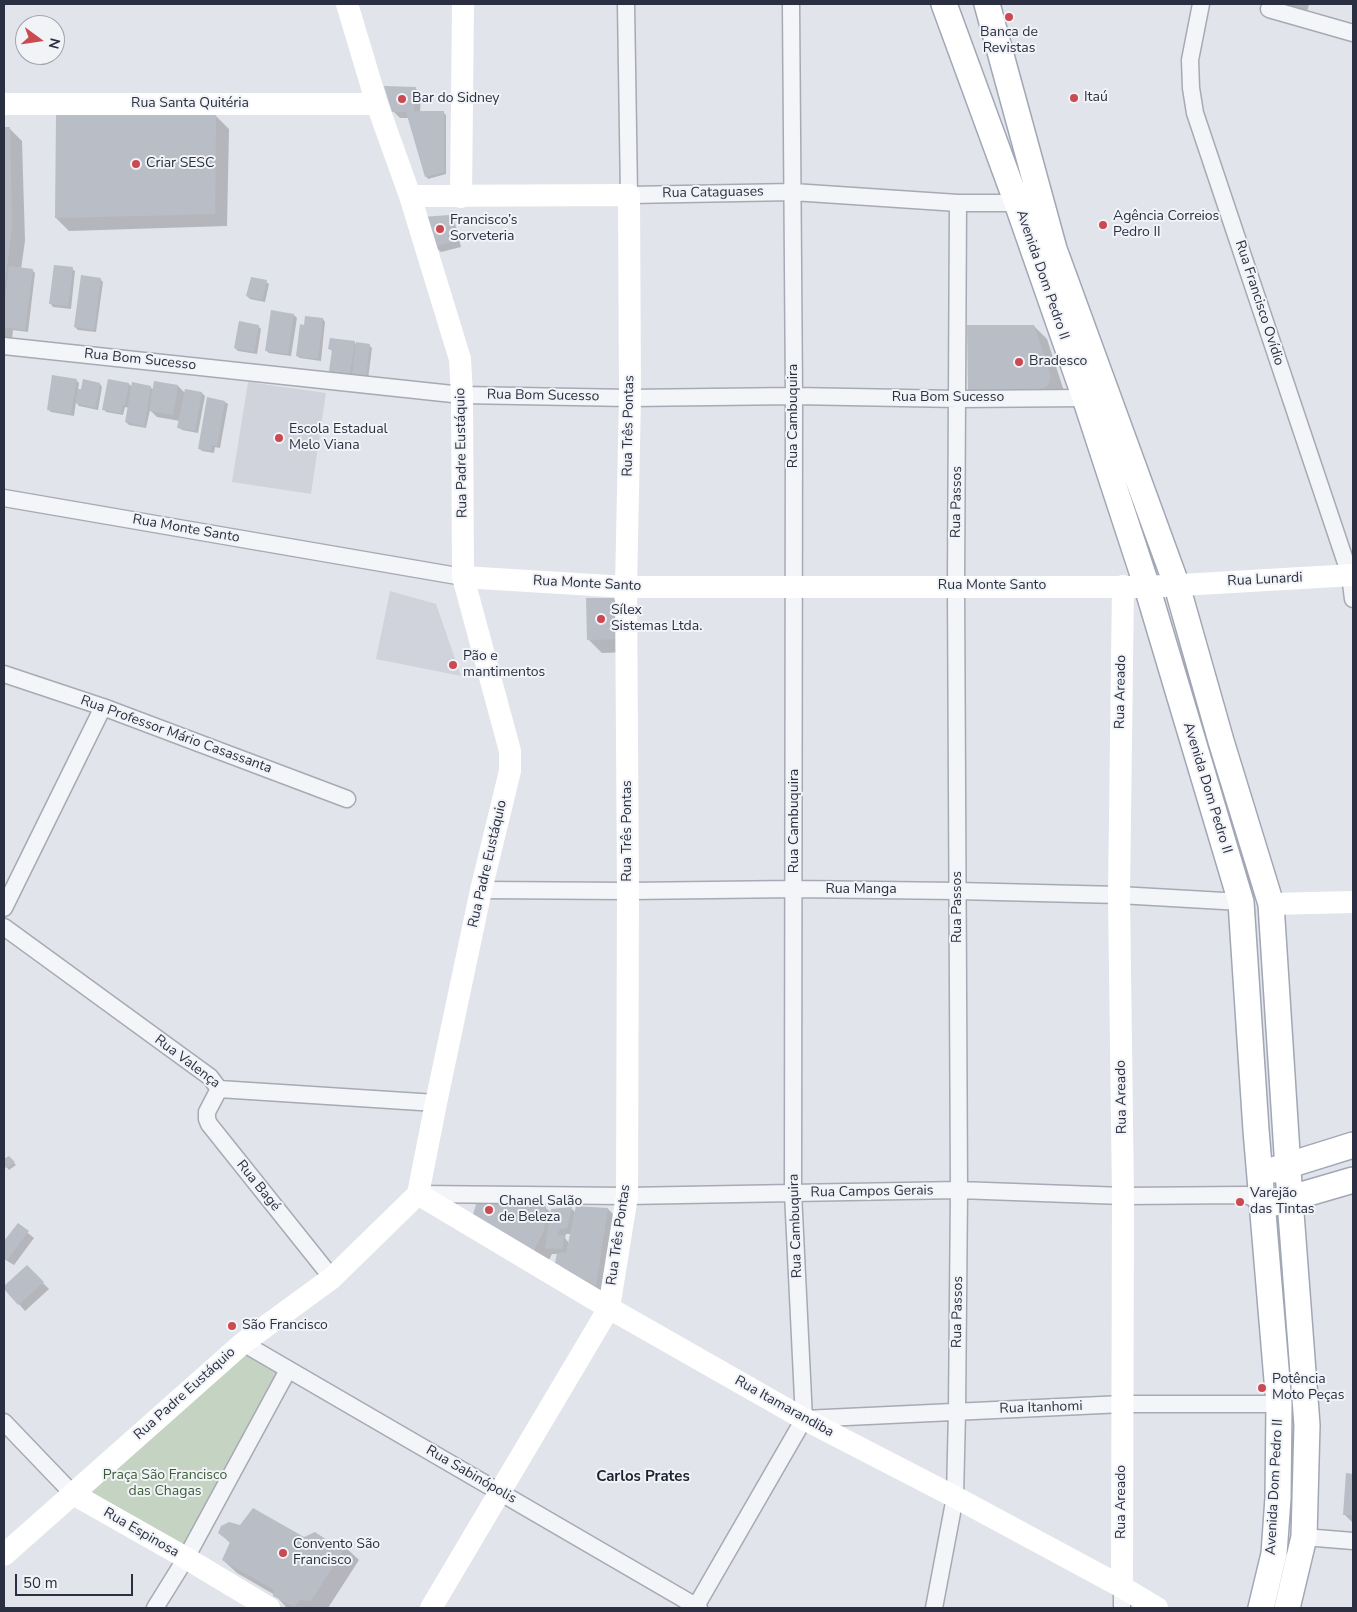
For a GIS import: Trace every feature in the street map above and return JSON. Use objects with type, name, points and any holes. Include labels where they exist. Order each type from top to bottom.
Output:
[{"type":"main road","name":"Rua Padre Eustáquio","points":[[4,1555],[243,1344],[332,1278],[418,1194],[481,890],[510,771],[510,751],[464,577],[460,359],[410,196],[377,104],[347,4]]},
{"type":"main road","points":[[461,197],[463,4]]},
{"type":"main road","name":"Avenida Dom Pedro II","points":[[944,4],[1017,203],[1085,398],[1147,587],[1241,902],[1260,1174],[1279,1404],[1278,1498],[1274,1554],[1261,1608]]},
{"type":"main road","name":"Avenida Dom Pedro II","points":[[987,4],[1054,249],[1177,586],[1270,904],[1307,1425],[1304,1537],[1287,1608]]},
{"type":"main road","name":"Rua Santa Quitéria","points":[[4,104],[377,104]]},
{"type":"main road","name":"Rua Cataguases","points":[[410,196],[629,195]]},
{"type":"main road","name":"Rua Três Pontas","points":[[431,1608],[609,1308],[627,1196],[628,891],[626,587],[630,398],[629,195]]},
{"type":"main road","name":"Rua Lunardi","points":[[1177,586],[1352,575]]},
{"type":"main road","name":"Rua Monte Santo","points":[[464,577],[626,587],[1177,586]]},
{"type":"main road","name":"Rua Areado","points":[[1122,1598],[1123,1196],[1119,895],[1123,586]]},
{"type":"main road","points":[[1270,904],[1353,902]]},
{"type":"main road","points":[[1260,1174],[1353,1145]]},
{"type":"main road","points":[[1263,1206],[1290,1200],[1353,1180]]},
{"type":"main road","name":"Rua Itamarandiba","points":[[418,1194],[609,1308],[804,1419],[955,1497],[1122,1598],[1157,1608]]},
{"type":"main road","name":"Rua Espinosa","points":[[73,1494],[269,1608]]},
{"type":"street","name":"Rua Três Pontas","points":[[626,4],[629,195]]},
{"type":"street","name":"Rua Cambuquira","points":[[791,4],[795,587],[794,1193],[804,1419]]},
{"type":"street","name":"Rua Francisco Ovídio","points":[[1201,4],[1190,60],[1191,88],[1195,113],[1352,575],[1353,598]]},
{"type":"street","points":[[1270,9],[1353,33]]},
{"type":"street","name":"Rua Cataguases","points":[[629,195],[793,192],[958,204],[1017,203]]},
{"type":"street","name":"Rua Passos","points":[[934,1608],[955,1497],[957,1411],[960,1190],[956,586],[958,204]]},
{"type":"street","name":"Rua Bom Sucesso","points":[[4,346],[462,394],[630,398],[794,396],[958,399],[1085,398]]},
{"type":"street","name":"Rua Monte Santo","points":[[4,498],[464,577]]},
{"type":"street","name":"Rua Professor Mário Casassanta","points":[[4,674],[103,707],[346,799]]},
{"type":"street","points":[[4,908],[103,707]]},
{"type":"street","name":"Rua Manga","points":[[481,890],[958,890],[1119,895],[1241,902]]},
{"type":"street","name":"Rua Valença","points":[[4,926],[210,1077],[219,1089],[436,1103]]},
{"type":"street","name":"Rua Bagé","points":[[219,1089],[207,1112],[208,1124],[332,1278]]},
{"type":"street","name":"Rua Campos Gerais","points":[[418,1194],[627,1196],[960,1190],[1123,1196],[1246,1195],[1263,1206]]},
{"type":"street","name":"Rua Sabinópolis","points":[[243,1344],[499,1491],[697,1608]]},
{"type":"street","points":[[156,1608],[186,1558],[288,1370]]},
{"type":"street","name":"Rua Itanhomi","points":[[804,1419],[1123,1404],[1279,1404]]},
{"type":"street","points":[[697,1608],[804,1419]]},
{"type":"street","name":"Rua Espinosa","points":[[4,1422],[73,1494]]},
{"type":"street","points":[[1304,1537],[1353,1541]]},
{"type":"shaded area","name":"Escola Estadual Melo Viana","points":[[248,382],[326,393],[311,494],[232,482]]},
{"type":"shaded area","points":[[390,591],[436,604],[461,676],[376,659]]},
{"type":"green space","name":"Praça São Francisco das Chagas","points":[[243,1343],[288,1370],[186,1558],[73,1494]]},
{"type":"building","points":[[384,86],[416,87],[414,111],[444,111],[444,172],[425,177],[406,112],[392,112]]},
{"type":"building","name":"Criar SESC","points":[[56,114],[216,114],[215,214],[55,218]]},
{"type":"building","points":[[4,127],[10,127],[12,227],[5,283]]},
{"type":"building","name":"Francisco’s Sorveteria","points":[[449,215],[456,241],[433,247],[422,217]]},
{"type":"building","points":[[54,265],[73,267],[68,306],[49,304]]},
{"type":"building","points":[[9,266],[33,269],[25,330],[4,327],[4,306]]},
{"type":"building","points":[[81,275],[101,278],[94,330],[74,327]]},
{"type":"building","points":[[251,277],[267,280],[262,300],[246,296]]},
{"type":"building","points":[[271,310],[294,314],[288,354],[265,351]]},
{"type":"building","points":[[305,316],[323,318],[318,359],[296,356],[300,324],[304,325]]},
{"type":"building","points":[[239,321],[259,325],[254,352],[234,348]]},
{"type":"building","points":[[967,325],[1034,325],[1051,377],[1048,385],[1042,390],[968,392]]},
{"type":"building","points":[[330,338],[355,341],[350,374],[329,371],[332,350],[328,349]]},
{"type":"building","points":[[356,342],[370,344],[366,377],[352,375]]},
{"type":"building","points":[[52,375],[77,379],[71,414],[47,410]]},
{"type":"building","points":[[83,379],[100,383],[95,408],[75,403],[78,389],[81,389]]},
{"type":"building","points":[[108,379],[129,383],[125,405],[122,405],[121,413],[102,410]]},
{"type":"building","points":[[154,381],[178,385],[173,415],[149,411]]},
{"type":"building","points":[[132,382],[151,386],[144,426],[125,422]]},
{"type":"building","points":[[185,389],[202,392],[195,431],[177,428]]},
{"type":"building","points":[[207,397],[225,401],[217,446],[212,445],[211,451],[198,449]]},
{"type":"building","name":"Sílex Sistemas Ltda.","points":[[586,598],[614,598],[616,639],[587,640]]},
{"type":"building","points":[[9,1156],[15,1162],[6,1168],[4,1166],[4,1159]]},
{"type":"building","points":[[477,1201],[546,1206],[544,1231],[532,1254],[472,1218]]},
{"type":"building","points":[[576,1206],[608,1208],[596,1286],[555,1263],[557,1253],[566,1253]]},
{"type":"building","points":[[572,1207],[567,1228],[560,1229],[557,1235],[564,1236],[562,1249],[545,1248],[551,1209]]},
{"type":"building","points":[[18,1223],[29,1231],[7,1260],[4,1258],[4,1241]]},
{"type":"building","points":[[27,1265],[44,1282],[18,1305],[4,1289],[4,1286]]},
{"type":"building","points":[[1346,1473],[1353,1474],[1353,1515],[1343,1515]]},
{"type":"building","name":"Convento São Francisco","points":[[253,1508],[304,1537],[315,1532],[333,1544],[335,1539],[346,1546],[311,1601],[300,1600],[294,1607],[273,1596],[274,1590],[222,1560],[230,1542],[218,1533],[221,1526],[229,1522],[240,1525]]},
{"type":"place","name":"Banca de Revistas","points":[[1009,17]]},
{"type":"place","name":"Itaú","points":[[1074,98]]},
{"type":"place","name":"Bar do Sidney","points":[[402,99]]},
{"type":"place","name":"Criar SESC","points":[[136,164]]},
{"type":"place","name":"Agência Correios Pedro II","points":[[1103,225]]},
{"type":"place","name":"Francisco’s Sorveteria","points":[[440,229]]},
{"type":"place","name":"Bradesco","points":[[1019,362]]},
{"type":"place","name":"Escola Estadual Melo Viana","points":[[279,438]]},
{"type":"place","name":"Sílex Sistemas Ltda.","points":[[601,619]]},
{"type":"place","name":"Pão e mantimentos","points":[[453,665]]},
{"type":"place","name":"Varejão das Tintas","points":[[1240,1202]]},
{"type":"place","name":"Chanel Salão de Beleza","points":[[489,1210]]},
{"type":"place","name":"São Francisco","points":[[232,1326]]},
{"type":"place","name":"Potência Moto Peças","points":[[1262,1388]]},
{"type":"place","name":"Convento São Francisco","points":[[283,1553]]},
{"type":"district","name":"Carlos Prates","points":[[643,1477]]}]
